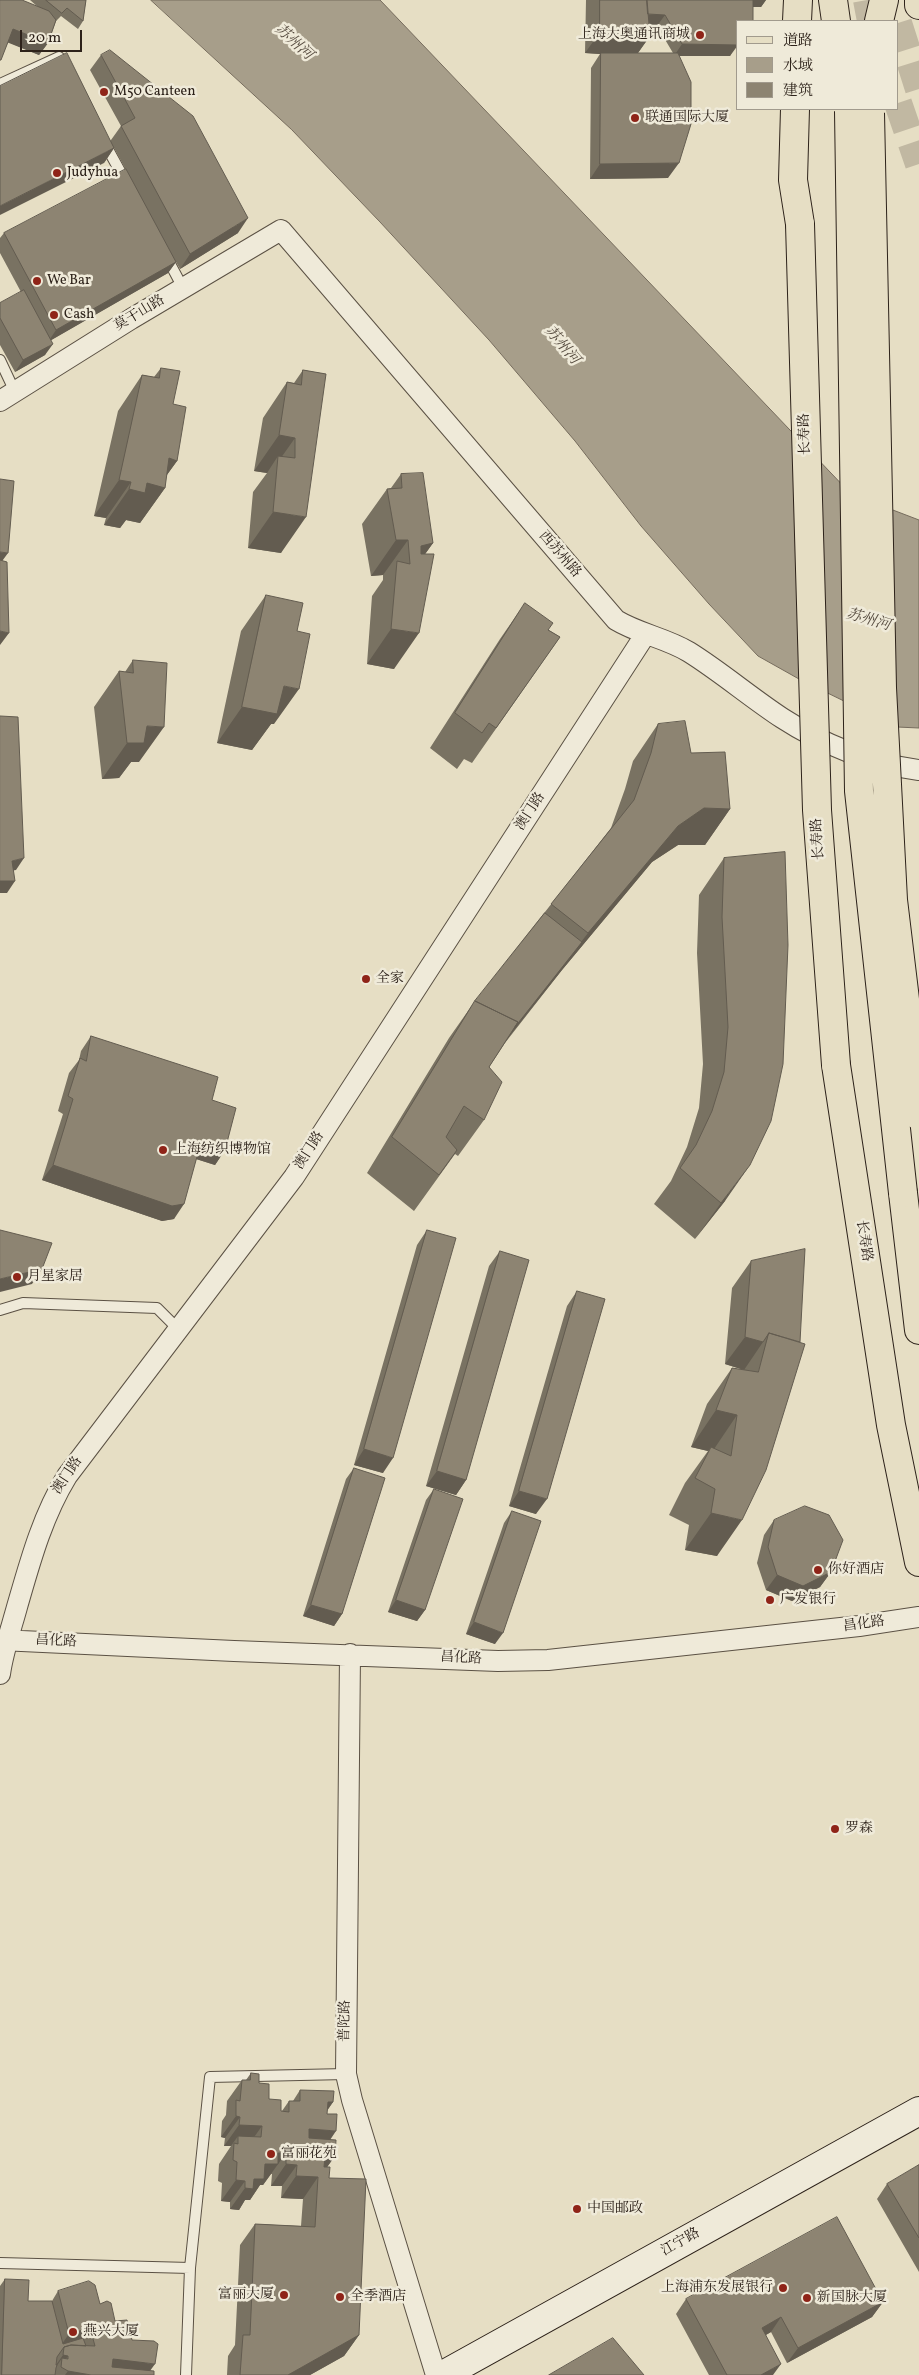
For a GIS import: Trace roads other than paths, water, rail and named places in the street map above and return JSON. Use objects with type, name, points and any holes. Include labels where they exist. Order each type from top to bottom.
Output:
[{"type":"main road","points":[[797,20],[798,0]]},
{"type":"main road","points":[[832,0],[836,20]]},
{"type":"main road","points":[[879,20],[884,0]]},
{"type":"main road","points":[[919,0],[919,5]]},
{"type":"main road","name":"长寿路","points":[[795,110],[793,180],[800,224],[817,810],[836,1065],[891,1425],[919,1562]]},
{"type":"main road","points":[[860,110],[882,688],[893,900],[919,1116]]},
{"type":"main road","points":[[860,110],[859,791],[919,1330]]},
{"type":"main road","name":"江宁路","points":[[443,2375],[919,2111]]},
{"type":"street","name":"莫干山路","points":[[8,396],[281,230]]},
{"type":"street","name":"西苏州路","points":[[281,230],[605,609],[628,627],[686,650],[781,718],[810,735],[865,757],[919,770]]},
{"type":"street","name":"澳门路","points":[[0,1674],[4,1640],[40,1530],[52,1501],[67,1476],[294,1176],[645,635]]},
{"type":"street","name":"昌化路","points":[[4,1640],[498,1661],[548,1660],[859,1626],[919,1617]]},
{"type":"street","name":"普陀路","points":[[350,1654],[346,2074],[352,2100],[436,2375]]},
{"type":"lane","points":[[0,84],[59,57],[68,74]]},
{"type":"lane","points":[[101,135],[134,196]]},
{"type":"lane","points":[[161,248],[183,288]]},
{"type":"lane","points":[[0,360],[8,396]]},
{"type":"lane","points":[[0,1310],[23,1303],[157,1308],[178,1328]]},
{"type":"lane","points":[[186,2375],[190,2268],[210,2077],[346,2074]]},
{"type":"lane","points":[[0,2263],[190,2268]]},
{"type":"water","name":"苏州河","points":[[151,0],[380,0],[851,494],[919,520],[919,728],[897,727],[799,679],[758,656],[709,604],[641,526],[575,441],[489,340],[380,222],[292,130]]},
{"type":"tunnel","points":[[867,0],[871,20]]},
{"type":"tunnel","points":[[899,26],[919,89]]},
{"type":"tunnel","points":[[899,106],[919,164]]},
{"type":"place","name":"上海大奥通讯商城","points":[[700,35]]},
{"type":"place","name":"M50 Canteen","points":[[104,92]]},
{"type":"place","name":"联通国际大厦","points":[[635,118]]},
{"type":"place","name":"Judyhua","points":[[57,173]]},
{"type":"place","name":"We Bar","points":[[37,281]]},
{"type":"place","name":"Cash","points":[[54,315]]},
{"type":"place","name":"全家","points":[[366,979]]},
{"type":"place","name":"上海纺织博物馆","points":[[163,1150]]},
{"type":"place","name":"月星家居","points":[[17,1277]]},
{"type":"place","name":"你好酒店","points":[[818,1570]]},
{"type":"place","name":"广发银行","points":[[770,1600]]},
{"type":"place","name":"罗森","points":[[835,1829]]},
{"type":"place","name":"富丽花苑","points":[[271,2154]]},
{"type":"place","name":"中国邮政","points":[[577,2209]]},
{"type":"place","name":"上海浦东发展银行","points":[[783,2288]]},
{"type":"place","name":"富丽大厦","points":[[284,2295]]},
{"type":"place","name":"全季酒店","points":[[340,2297]]},
{"type":"place","name":"新国脉大厦","points":[[807,2298]]},
{"type":"place","name":"燕兴大厦","points":[[73,2332]]}]
